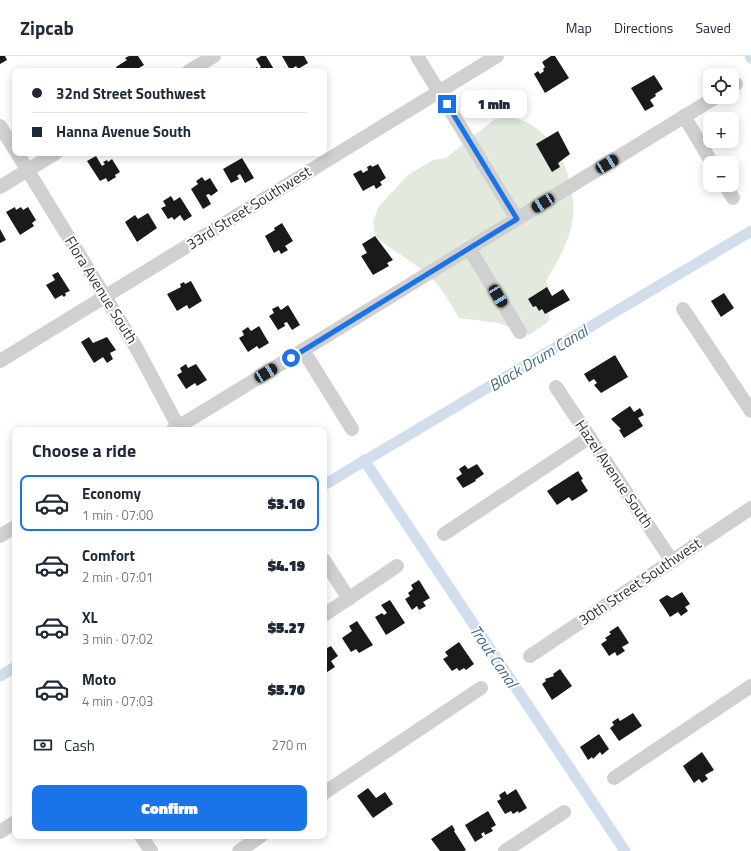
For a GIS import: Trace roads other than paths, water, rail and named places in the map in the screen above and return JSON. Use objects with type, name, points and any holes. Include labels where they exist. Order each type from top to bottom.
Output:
[{"type":"street","points":[[194,68],[214,56]]},
{"type":"street","points":[[417,56],[517,219]]},
{"type":"street","name":"33rd Street Southwest","points":[[0,361],[497,56]]},
{"type":"street","points":[[180,427],[704,104]]},
{"type":"street","points":[[684,116],[708,156]]},
{"type":"street","points":[[0,126],[12,145]]},
{"type":"street","name":"Flora Avenue South","points":[[19,156],[160,389],[176,427]]},
{"type":"street","points":[[0,187],[51,156]]},
{"type":"street","points":[[729,192],[733,198]]},
{"type":"street","points":[[469,248],[520,332]]},
{"type":"street","points":[[683,309],[751,410]]},
{"type":"street","points":[[303,350],[352,429]]},
{"type":"street","name":"Hazel Avenue South","points":[[556,387],[672,560]]},
{"type":"street","points":[[444,534],[590,436]]},
{"type":"street","name":"30th Street Southwest","points":[[530,656],[751,508]]},
{"type":"street","points":[[0,536],[12,529]]},
{"type":"street","points":[[327,565],[349,598]]},
{"type":"street","points":[[327,613],[397,566]]},
{"type":"street","points":[[614,778],[751,686]]},
{"type":"street","points":[[327,791],[481,688]]},
{"type":"street","points":[[505,851],[564,812]]},
{"type":"street","points":[[0,832],[12,824]]},
{"type":"street","points":[[143,839],[151,851]]},
{"type":"street","points":[[239,851],[257,839]]},
{"type":"waterway","name":"Black Drum Canal","points":[[327,483],[751,231]]},
{"type":"waterway","name":"Trout Canal","points":[[364,460],[625,851]]},
{"type":"waterway","name":"Black Drum Canal","points":[[0,676],[12,669]]}]
